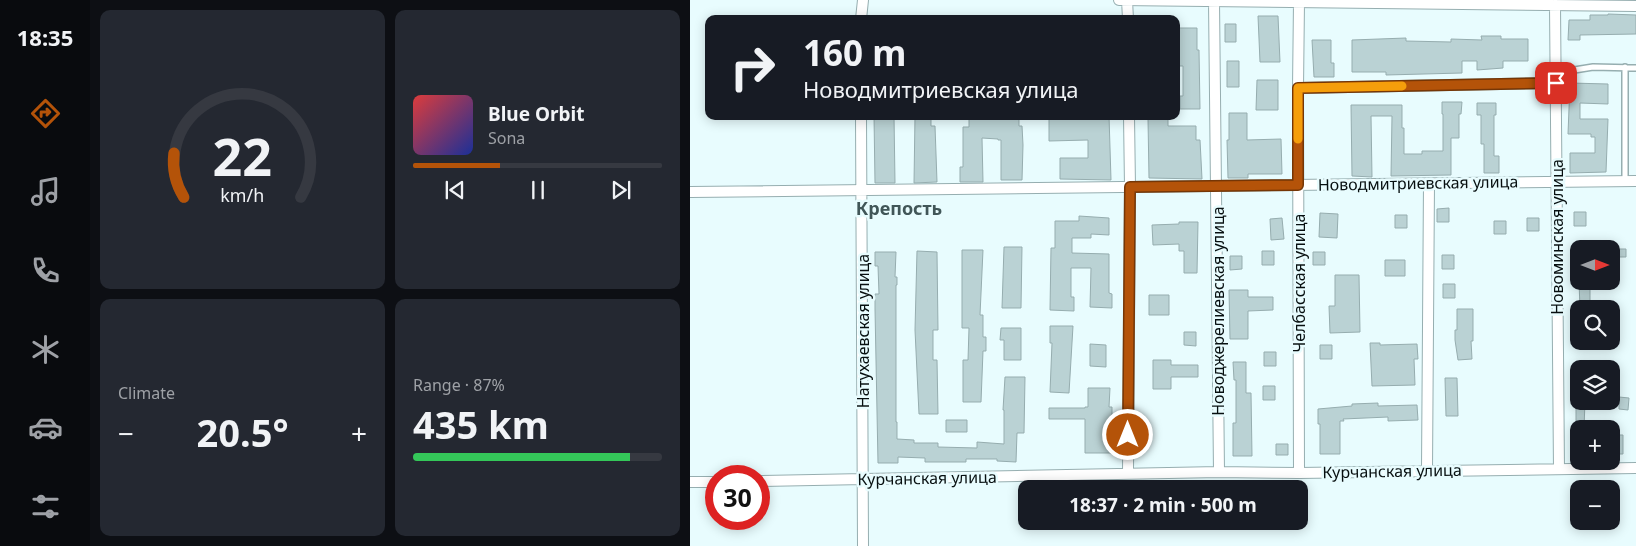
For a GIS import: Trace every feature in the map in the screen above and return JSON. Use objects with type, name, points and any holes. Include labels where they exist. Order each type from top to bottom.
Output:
[{"type":"street","points":[[861,15],[863,0]]},
{"type":"street","points":[[1119,0],[1636,6]]},
{"type":"street","points":[[1127,0],[1128,15]]},
{"type":"street","name":"Новоджерелиевская улица","points":[[1214,1],[1219,472]]},
{"type":"street","name":"Челбасская улица","points":[[1299,2],[1300,473]]},
{"type":"street","name":"Новоминская улица","points":[[1556,5],[1559,469]]},
{"type":"street","points":[[1298,88],[1556,83]]},
{"type":"street","name":"Натухаевская улица","points":[[861,120],[864,546]]},
{"type":"street","points":[[1128,474],[1129,120]]},
{"type":"street","name":"Новодмитриевская улица","points":[[690,192],[1636,181]]},
{"type":"street","points":[[1427,470],[1429,183]]},
{"type":"street","name":"Курчанская улица","points":[[770,481],[1219,472],[1300,473],[1636,468]]},
{"type":"street","points":[[690,482],[705,482]]},
{"type":"lane","points":[[1556,83],[1562,72],[1593,67],[1636,68]]},
{"type":"lane","points":[[1625,67],[1625,181]]},
{"type":"building","points":[[1590,15],[1636,15],[1636,34],[1580,35],[1580,40],[1568,40],[1569,20],[1590,20]]},
{"type":"building","points":[[1258,16],[1278,16],[1280,62],[1260,62]]},
{"type":"building","points":[[1225,24],[1236,24],[1236,42],[1225,42]]},
{"type":"building","points":[[1180,28],[1197,28],[1200,109],[1180,109],[1180,96],[1183,96],[1183,66],[1180,66]]},
{"type":"building","points":[[1481,36],[1501,36],[1501,39],[1528,39],[1528,61],[1503,61],[1503,68],[1477,70],[1477,61],[1462,61],[1462,73],[1386,75],[1386,72],[1352,72],[1352,40],[1406,38],[1406,41],[1451,42],[1451,39],[1482,40]]},
{"type":"building","points":[[1312,40],[1331,40],[1331,63],[1334,63],[1334,77],[1314,77]]},
{"type":"building","points":[[1227,61],[1239,61],[1239,87],[1227,87]]},
{"type":"building","points":[[1257,80],[1278,80],[1278,110],[1256,110]]},
{"type":"building","points":[[1570,83],[1608,84],[1608,104],[1580,103],[1580,119],[1608,119],[1606,172],[1570,173],[1570,153],[1595,153],[1595,137],[1591,137],[1591,134],[1568,134]]},
{"type":"building","points":[[1442,102],[1462,102],[1461,114],[1459,114],[1459,138],[1451,138],[1451,175],[1391,176],[1392,116],[1371,116],[1372,177],[1352,176],[1351,105],[1402,105],[1404,154],[1422,154],[1422,151],[1443,151]]},
{"type":"building","points":[[1477,103],[1496,103],[1496,115],[1494,115],[1494,156],[1499,156],[1499,173],[1484,173],[1484,144],[1481,144],[1481,115],[1477,115]]},
{"type":"building","points":[[1229,113],[1247,113],[1247,140],[1281,139],[1282,174],[1248,174],[1248,178],[1228,178],[1227,140],[1229,140]]},
{"type":"building","points":[[874,120],[894,120],[895,183],[875,183]]},
{"type":"building","points":[[915,120],[931,120],[931,126],[935,126],[937,182],[914,183]]},
{"type":"building","points":[[969,120],[1019,120],[1019,126],[1022,126],[1023,145],[1022,180],[1001,180],[1001,140],[982,138],[983,182],[960,182],[960,167],[963,167],[963,127],[969,127]]},
{"type":"building","points":[[1049,120],[1109,120],[1111,180],[1060,179],[1060,158],[1088,158],[1088,140],[1049,141]]},
{"type":"building","points":[[1148,120],[1168,120],[1168,126],[1196,126],[1196,140],[1200,140],[1202,179],[1149,178]]},
{"type":"building","points":[[1449,208],[1449,222],[1437,222],[1437,209]]},
{"type":"building","points":[[1574,212],[1586,212],[1586,226],[1574,226]]},
{"type":"building","points":[[1320,213],[1338,214],[1337,238],[1319,237]]},
{"type":"building","points":[[1395,215],[1407,215],[1407,228],[1395,228]]},
{"type":"building","points":[[1079,216],[1109,218],[1109,235],[1091,234],[1091,238],[1072,238],[1072,253],[1109,254],[1109,293],[1112,294],[1112,308],[1090,307],[1091,268],[1071,268],[1071,297],[1074,297],[1074,311],[1050,310],[1051,248],[1055,248],[1055,221],[1079,221]]},
{"type":"building","points":[[1282,218],[1284,239],[1271,240],[1270,219]]},
{"type":"building","points":[[1527,218],[1539,218],[1539,231],[1527,231]]},
{"type":"building","points":[[1494,221],[1506,221],[1506,234],[1494,234]]},
{"type":"building","points":[[1179,222],[1198,222],[1197,273],[1184,273],[1184,251],[1179,251],[1179,244],[1153,245],[1152,225],[1179,224]]},
{"type":"building","points":[[1004,247],[1022,247],[1021,308],[1002,308]]},
{"type":"building","points":[[1620,249],[1626,249],[1626,257],[1620,257]]},
{"type":"building","points":[[962,250],[983,250],[980,315],[983,315],[983,337],[986,337],[986,351],[983,351],[981,402],[963,402],[963,360],[968,360],[969,328],[962,328]]},
{"type":"building","points":[[917,251],[937,252],[938,330],[933,330],[933,360],[937,360],[938,414],[919,414],[915,330]]},
{"type":"building","points":[[1262,251],[1274,251],[1274,265],[1262,265]]},
{"type":"building","points":[[875,252],[896,252],[897,439],[914,440],[914,443],[938,443],[938,447],[977,448],[977,442],[1004,444],[1003,410],[1005,377],[1025,377],[1024,433],[1017,433],[1016,462],[997,461],[997,459],[966,459],[966,462],[925,462],[925,458],[898,457],[898,463],[878,463],[875,294],[879,294],[878,266],[875,266]]},
{"type":"building","points":[[1313,252],[1325,252],[1325,265],[1313,265]]},
{"type":"building","points":[[1442,255],[1454,255],[1454,269],[1442,269]]},
{"type":"building","points":[[1230,256],[1242,256],[1242,269],[1230,270]]},
{"type":"building","points":[[1385,260],[1405,260],[1405,276],[1385,276]]},
{"type":"building","points":[[1335,275],[1359,275],[1360,332],[1330,333],[1329,306],[1335,306]]},
{"type":"building","points":[[1443,284],[1455,284],[1455,298],[1443,298]]},
{"type":"building","points":[[1229,290],[1248,290],[1248,297],[1273,297],[1273,310],[1248,311],[1248,339],[1230,339]]},
{"type":"building","points":[[1579,290],[1590,290],[1590,300],[1580,300]]},
{"type":"building","points":[[1149,295],[1169,295],[1169,315],[1149,315]]},
{"type":"building","points":[[1457,309],[1473,309],[1472,359],[1458,360],[1455,340]]},
{"type":"building","points":[[1050,326],[1073,326],[1069,393],[1050,392],[1052,343],[1050,343]]},
{"type":"building","points":[[1001,328],[1021,328],[1021,360],[1004,360],[1004,340],[1000,340]]},
{"type":"building","points":[[1184,332],[1196,332],[1196,346],[1184,345]]},
{"type":"building","points":[[1370,343],[1380,343],[1380,345],[1417,344],[1418,359],[1414,359],[1415,385],[1372,386]]},
{"type":"building","points":[[1090,344],[1106,345],[1106,367],[1090,366]]},
{"type":"building","points":[[1320,345],[1332,345],[1332,359],[1320,359]]},
{"type":"building","points":[[1264,352],[1276,352],[1276,366],[1264,366]]},
{"type":"building","points":[[1153,360],[1171,360],[1171,365],[1198,365],[1198,377],[1171,377],[1171,389],[1153,389]]},
{"type":"building","points":[[1233,362],[1246,362],[1246,393],[1251,393],[1252,456],[1233,456],[1233,423],[1236,423],[1236,380],[1234,380]]},
{"type":"building","points":[[1445,378],[1457,378],[1458,416],[1446,416]]},
{"type":"building","points":[[1263,386],[1275,386],[1275,400],[1263,400]]},
{"type":"building","points":[[1088,388],[1110,388],[1109,407],[1112,407],[1112,453],[1085,453],[1085,419],[1049,419],[1049,408],[1088,407]]},
{"type":"building","points":[[1620,397],[1629,398],[1628,410],[1620,409]]},
{"type":"building","points":[[1378,403],[1378,406],[1417,405],[1418,420],[1388,421],[1388,417],[1343,419],[1344,421],[1340,421],[1340,454],[1320,454],[1318,409],[1352,406],[1352,404]]},
{"type":"building","points":[[1576,410],[1585,410],[1584,420],[1576,420]]},
{"type":"building","points":[[946,420],[967,420],[967,432],[946,432]]},
{"type":"building","points":[[1620,435],[1623,435],[1623,454],[1620,454]]},
{"type":"building","points":[[1276,444],[1288,444],[1288,455],[1276,455]]},
{"type":"slow traffic","points":[[1298,139],[1298,88],[1402,86]]},
{"type":"district","name":"Крепость","points":[[899,209]]},
{"type":"route","points":[[1128,435],[1130,187],[1298,185],[1298,88],[1556,83]]}]
